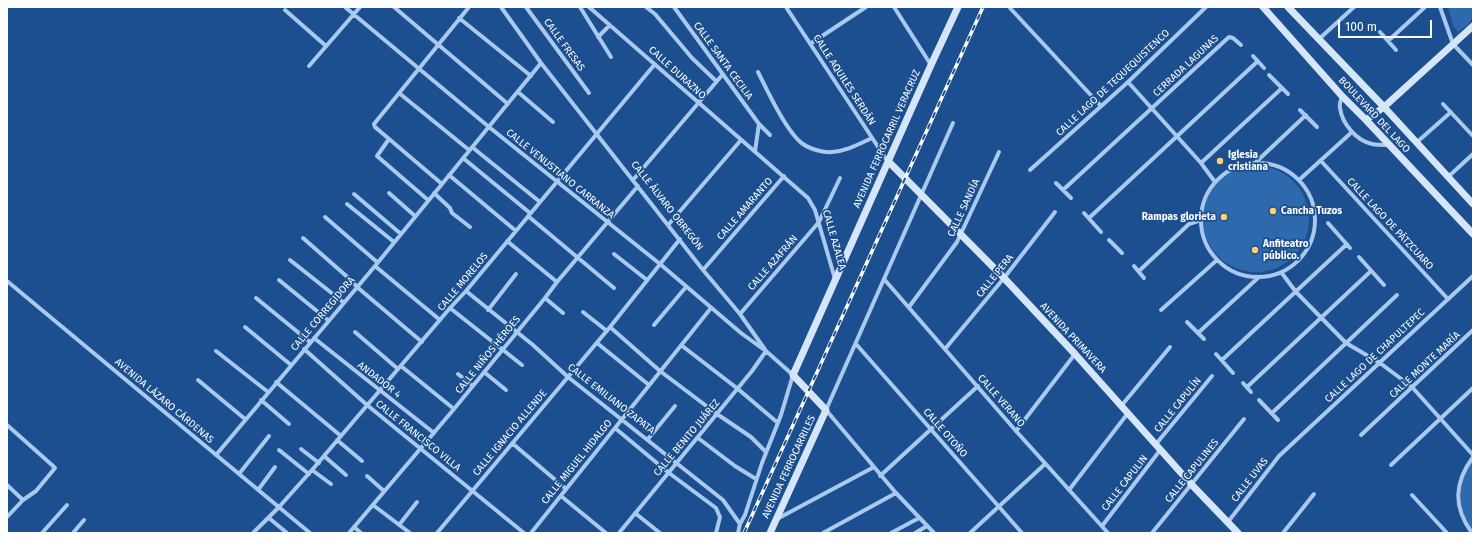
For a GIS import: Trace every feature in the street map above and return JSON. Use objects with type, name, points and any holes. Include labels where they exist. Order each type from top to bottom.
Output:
[{"type":"street","name":"CALLE VENUSTIANO CARRANZA","points":[[345,7],[558,181],[607,223],[660,264],[741,333],[766,351]]},
{"type":"street","points":[[309,66],[360,7]]},
{"type":"street","points":[[394,7],[508,104]]},
{"type":"street","points":[[442,184],[389,139],[374,124],[469,7]]},
{"type":"street","name":"CALLE ÁLVARO OBREGÓN","points":[[501,7],[541,63],[703,270],[740,314],[766,351],[793,375],[826,410]]},
{"type":"street","name":"CALLE FRESAS","points":[[526,7],[589,93]]},
{"type":"street","points":[[580,7],[611,57]]},
{"type":"street","name":"CALLE DURAZNO","points":[[589,7],[755,151]]},
{"type":"street","points":[[646,7],[655,14],[692,58],[716,81]]},
{"type":"street","name":"CALLE SANTA CECILIA","points":[[674,7],[759,124],[770,135]]},
{"type":"street","name":"CALLE AQUILES SERDÁN","points":[[786,7],[889,162]]},
{"type":"street","points":[[810,44],[866,7]]},
{"type":"street","points":[[894,7],[931,65]]},
{"type":"street","name":"AVENIDA FERROCARRIL VERACRUZ","points":[[835,280],[958,7]]},
{"type":"street","name":"CALLE LAGO DE TEQUEQUISTENCO","points":[[1030,170],[1128,82],[1206,7]]},
{"type":"street","name":"BOULEVARD DEL LAGO","points":[[1263,7],[1342,96],[1473,234]]},
{"type":"street","name":"BOULEVARD DEL LAGO","points":[[1288,7],[1384,107],[1473,204]]},
{"type":"street","points":[[1320,39],[1354,7]]},
{"type":"street","points":[[1388,40],[1425,7]]},
{"type":"street","points":[[1440,7],[1453,44],[1473,65]]},
{"type":"street","points":[[1010,8],[1101,106]]},
{"type":"street","points":[[285,10],[326,46]]},
{"type":"street","points":[[459,18],[531,76]]},
{"type":"street","points":[[598,37],[610,25]]},
{"type":"street","points":[[1366,120],[1384,107],[1473,26]]},
{"type":"street","points":[[1380,32],[1396,50]]},
{"type":"street","name":"CERRADA LAGUNAS","points":[[1063,190],[1231,37],[1241,45]]},
{"type":"street","points":[[1253,56],[1264,68]]},
{"type":"street","points":[[1089,218],[1258,61]]},
{"type":"street","name":"CALLE CORREGIDORA","points":[[216,455],[401,234],[541,63]]},
{"type":"street","name":"CALLE MORELOS","points":[[253,533],[269,518],[309,474],[466,291],[655,64]]},
{"type":"street","points":[[758,72],[794,136],[804,145],[816,150],[831,153],[849,149],[872,138]]},
{"type":"street","points":[[633,180],[723,74]]},
{"type":"street","points":[[1269,75],[1288,94]]},
{"type":"street","points":[[1128,82],[1201,163],[1215,182]]},
{"type":"street","points":[[1201,163],[1282,88]]},
{"type":"street","points":[[518,92],[553,122]]},
{"type":"street","points":[[399,93],[540,202]]},
{"type":"street","points":[[1342,96],[1339,107],[1343,118],[1352,132],[1359,139],[1372,144],[1389,145]]},
{"type":"street","points":[[1443,104],[1473,136]]},
{"type":"street","points":[[1300,110],[1317,127]]},
{"type":"street","points":[[1416,143],[1451,112]]},
{"type":"street","points":[[1254,163],[1306,115]]},
{"type":"street","points":[[934,533],[880,476],[826,410],[953,123]]},
{"type":"street","points":[[755,151],[759,124]]},
{"type":"street","points":[[1299,180],[1352,132]]},
{"type":"street","points":[[389,139],[376,156],[428,200]]},
{"type":"street","points":[[668,224],[742,140]]},
{"type":"street","name":"CALLE AZALEA","points":[[755,151],[808,198],[815,210],[819,222],[835,280],[793,375]]},
{"type":"street","name":"CALLE SANDÍA","points":[[909,307],[957,242],[999,152]]},
{"type":"street","points":[[1448,177],[1473,154]]},
{"type":"street","points":[[463,158],[529,214],[577,258],[614,288]]},
{"type":"street","name":"CALLE LAGO DE PÁTZCUARO","points":[[1321,161],[1447,298]]},
{"type":"street","name":"AVENIDA PRIMAVERA","points":[[889,162],[1004,278],[1122,405],[1191,484],[1238,533]]},
{"type":"street","points":[[1254,163],[1277,166],[1289,172],[1299,180],[1307,191],[1312,204],[1315,217],[1314,231],[1309,244],[1302,255],[1292,265],[1281,272],[1259,277],[1244,275],[1236,272],[1229,269],[1217,260],[1208,248],[1205,241],[1201,220],[1202,206],[1215,182],[1225,173],[1237,167],[1254,163]]},
{"type":"street","points":[[449,175],[516,231]]},
{"type":"street","name":"CALLE AMARANTO","points":[[703,270],[784,176]]},
{"type":"street","name":"CALLE AZAFRÁN","points":[[740,314],[819,222],[840,178]]},
{"type":"street","points":[[1056,183],[1071,198]]},
{"type":"street","name":"CALLE NIÑOS HÉROES","points":[[349,533],[473,386],[545,298],[556,282],[638,186]]},
{"type":"street","points":[[389,193],[415,216]]},
{"type":"street","points":[[434,193],[450,208],[452,213],[470,228]]},
{"type":"street","points":[[354,194],[401,234]]},
{"type":"street","points":[[347,204],[394,242]]},
{"type":"street","name":"CALLE PERA","points":[[945,348],[1004,278],[1055,212]]},
{"type":"street","points":[[1084,213],[1101,232]]},
{"type":"street","points":[[326,217],[376,264],[440,320]]},
{"type":"street","points":[[1139,271],[1189,224],[1201,220]]},
{"type":"street","points":[[1222,360],[1348,246],[1328,223]]},
{"type":"street","points":[[303,238],[352,280],[356,287],[422,342]]},
{"type":"street","name":"CALLE IGNACIO ALLENDE","points":[[437,533],[607,332],[680,239]]},
{"type":"street","points":[[1109,240],[1122,253]]},
{"type":"street","points":[[507,241],[556,282]]},
{"type":"street","points":[[614,254],[647,280]]},
{"type":"street","points":[[1359,257],[1384,285]]},
{"type":"street","points":[[290,260],[343,302]]},
{"type":"street","points":[[1161,310],[1217,260]]},
{"type":"street","points":[[1134,266],[1144,278]]},
{"type":"street","points":[[1247,387],[1371,271]]},
{"type":"street","points":[[1281,272],[1296,292],[1346,343],[1380,363],[1412,387],[1473,456],[1465,468],[1460,481],[1458,495],[1460,510],[1465,523],[1472,533]]},
{"type":"street","points":[[488,310],[516,274]]},
{"type":"street","name":"CALLE LAGO DE CHAPULTEPEC","points":[[1287,448],[1380,363],[1447,298],[1473,276]]},
{"type":"street","points":[[1198,333],[1259,277]]},
{"type":"street","name":"CALLE VERANO","points":[[884,279],[1045,464],[1108,533]]},
{"type":"street","points":[[278,280],[328,320]]},
{"type":"street","name":"AVENIDA LÁZARO CÁRDENAS","points":[[7,281],[310,533]]},
{"type":"street","points":[[654,325],[686,287]]},
{"type":"street","name":"CALLE EMILIANO ZAPATA","points":[[466,291],[568,377],[723,500],[740,524]]},
{"type":"street","points":[[1272,413],[1397,295]]},
{"type":"street","points":[[256,298],[310,342]]},
{"type":"street","points":[[545,298],[563,313]]},
{"type":"street","points":[[450,308],[522,365]]},
{"type":"street","name":"CALLE MIGUEL HIDALGO","points":[[531,533],[711,308]]},
{"type":"street","points":[[583,312],[607,332]]},
{"type":"street","points":[[1187,322],[1204,339]]},
{"type":"street","points":[[245,327],[291,365]]},
{"type":"street","points":[[610,327],[660,370],[717,414],[750,437],[766,452]]},
{"type":"street","name":"CALLE MONTE MARÍA","points":[[1361,435],[1473,330]]},
{"type":"street","points":[[354,332],[454,409]]},
{"type":"street","name":"ANDADOR 4","points":[[314,338],[379,391],[434,433]]},
{"type":"street","points":[[597,343],[649,385]]},
{"type":"street","name":"CALLE OTOÑO","points":[[856,344],[931,428],[1020,532]]},
{"type":"street","points":[[680,345],[738,389],[778,422]]},
{"type":"street","points":[[1122,405],[1170,347]]},
{"type":"street","name":"CALLE FRANCISCO VILLA","points":[[304,349],[367,405],[524,533]]},
{"type":"street","points":[[216,351],[268,392]]},
{"type":"street","name":"CALLE BENITO JUÁREZ","points":[[619,533],[738,389],[766,351]]},
{"type":"street","points":[[1016,430],[1075,354]]},
{"type":"street","points":[[1216,354],[1233,373]]},
{"type":"street","points":[[484,372],[506,390]]},
{"type":"street","points":[[458,374],[473,386]]},
{"type":"street","points":[[738,533],[740,524],[746,515],[756,479],[778,422],[793,375]]},
{"type":"street","name":"CALLE CAPULÍN","points":[[1159,447],[1212,376]]},
{"type":"street","points":[[198,380],[245,419]]},
{"type":"street","points":[[276,382],[341,436]]},
{"type":"street","points":[[1243,383],[1251,392]]},
{"type":"street","points":[[880,476],[978,386]]},
{"type":"street","points":[[1391,465],[1473,388]]},
{"type":"street","points":[[261,400],[289,424]]},
{"type":"street","points":[[1259,400],[1278,420]]},
{"type":"street","points":[[648,439],[675,406]]},
{"type":"street","name":"AVENIDA FERROCARRILES","points":[[770,533],[826,410]]},
{"type":"street","points":[[1069,490],[1128,413]]},
{"type":"street","name":"CALLE CAPULINES","points":[[1152,533],[1244,419]]},
{"type":"street","points":[[7,425],[55,468],[36,491],[23,500],[7,517]]},
{"type":"street","points":[[615,428],[716,508],[720,517],[716,533]]},
{"type":"street","points":[[239,474],[269,436]]},
{"type":"street","points":[[698,438],[735,466],[756,479]]},
{"type":"street","points":[[337,440],[362,461]]},
{"type":"street","points":[[512,443],[566,489]]},
{"type":"street","name":"CALLE CAPULIN","points":[[1102,526],[1159,447]]},
{"type":"street","name":"CALLE UVAS","points":[[1227,522],[1287,448]]},
{"type":"street","points":[[301,449],[319,462]]},
{"type":"street","points":[[279,450],[309,474]]},
{"type":"street","points":[[324,456],[346,475]]},
{"type":"street","points":[[970,533],[1045,464]]},
{"type":"street","points":[[258,490],[275,467]]},
{"type":"street","points":[[775,521],[874,467]]},
{"type":"street","points":[[312,470],[331,484]]},
{"type":"street","points":[[367,476],[384,491]]},
{"type":"street","points":[[7,485],[23,500]]},
{"type":"street","points":[[823,533],[896,493]]},
{"type":"street","points":[[1283,533],[1314,494]]},
{"type":"street","points":[[1412,495],[1447,533]]},
{"type":"street","points":[[561,496],[606,533]]},
{"type":"street","points":[[399,524],[417,502]]},
{"type":"street","points":[[42,533],[67,505]]},
{"type":"street","points":[[373,505],[410,533]]},
{"type":"street","points":[[635,513],[660,533]]},
{"type":"street","points":[[269,518],[287,533]]},
{"type":"street","points":[[891,533],[919,518]]},
{"type":"street","points":[[73,533],[84,520]]},
{"type":"street","points":[[915,533],[927,526]]},
{"type":"street","points":[[354,527],[361,533]]},
{"type":"shaded area","points":[[1448,7],[1473,7],[1470,22],[1458,32],[1453,26]]},
{"type":"shaded area","points":[[1256,166],[1276,170],[1293,182],[1305,199],[1309,219],[1305,239],[1293,256],[1276,268],[1256,272],[1236,268],[1219,256],[1207,239],[1203,219],[1207,199],[1219,182],[1236,170]]},
{"type":"shaded area","points":[[1473,460],[1473,530],[1461,504],[1461,486],[1467,468]]},
{"type":"railway","points":[[744,533],[983,7]]},
{"type":"place","name":"Iglesia cristiana","points":[[1220,161]]},
{"type":"place","name":"Cancha Tuzos","points":[[1273,211]]},
{"type":"place","name":"Rampas glorieta","points":[[1224,217]]},
{"type":"place","name":"Anfiteatro público.","points":[[1255,250]]}]
